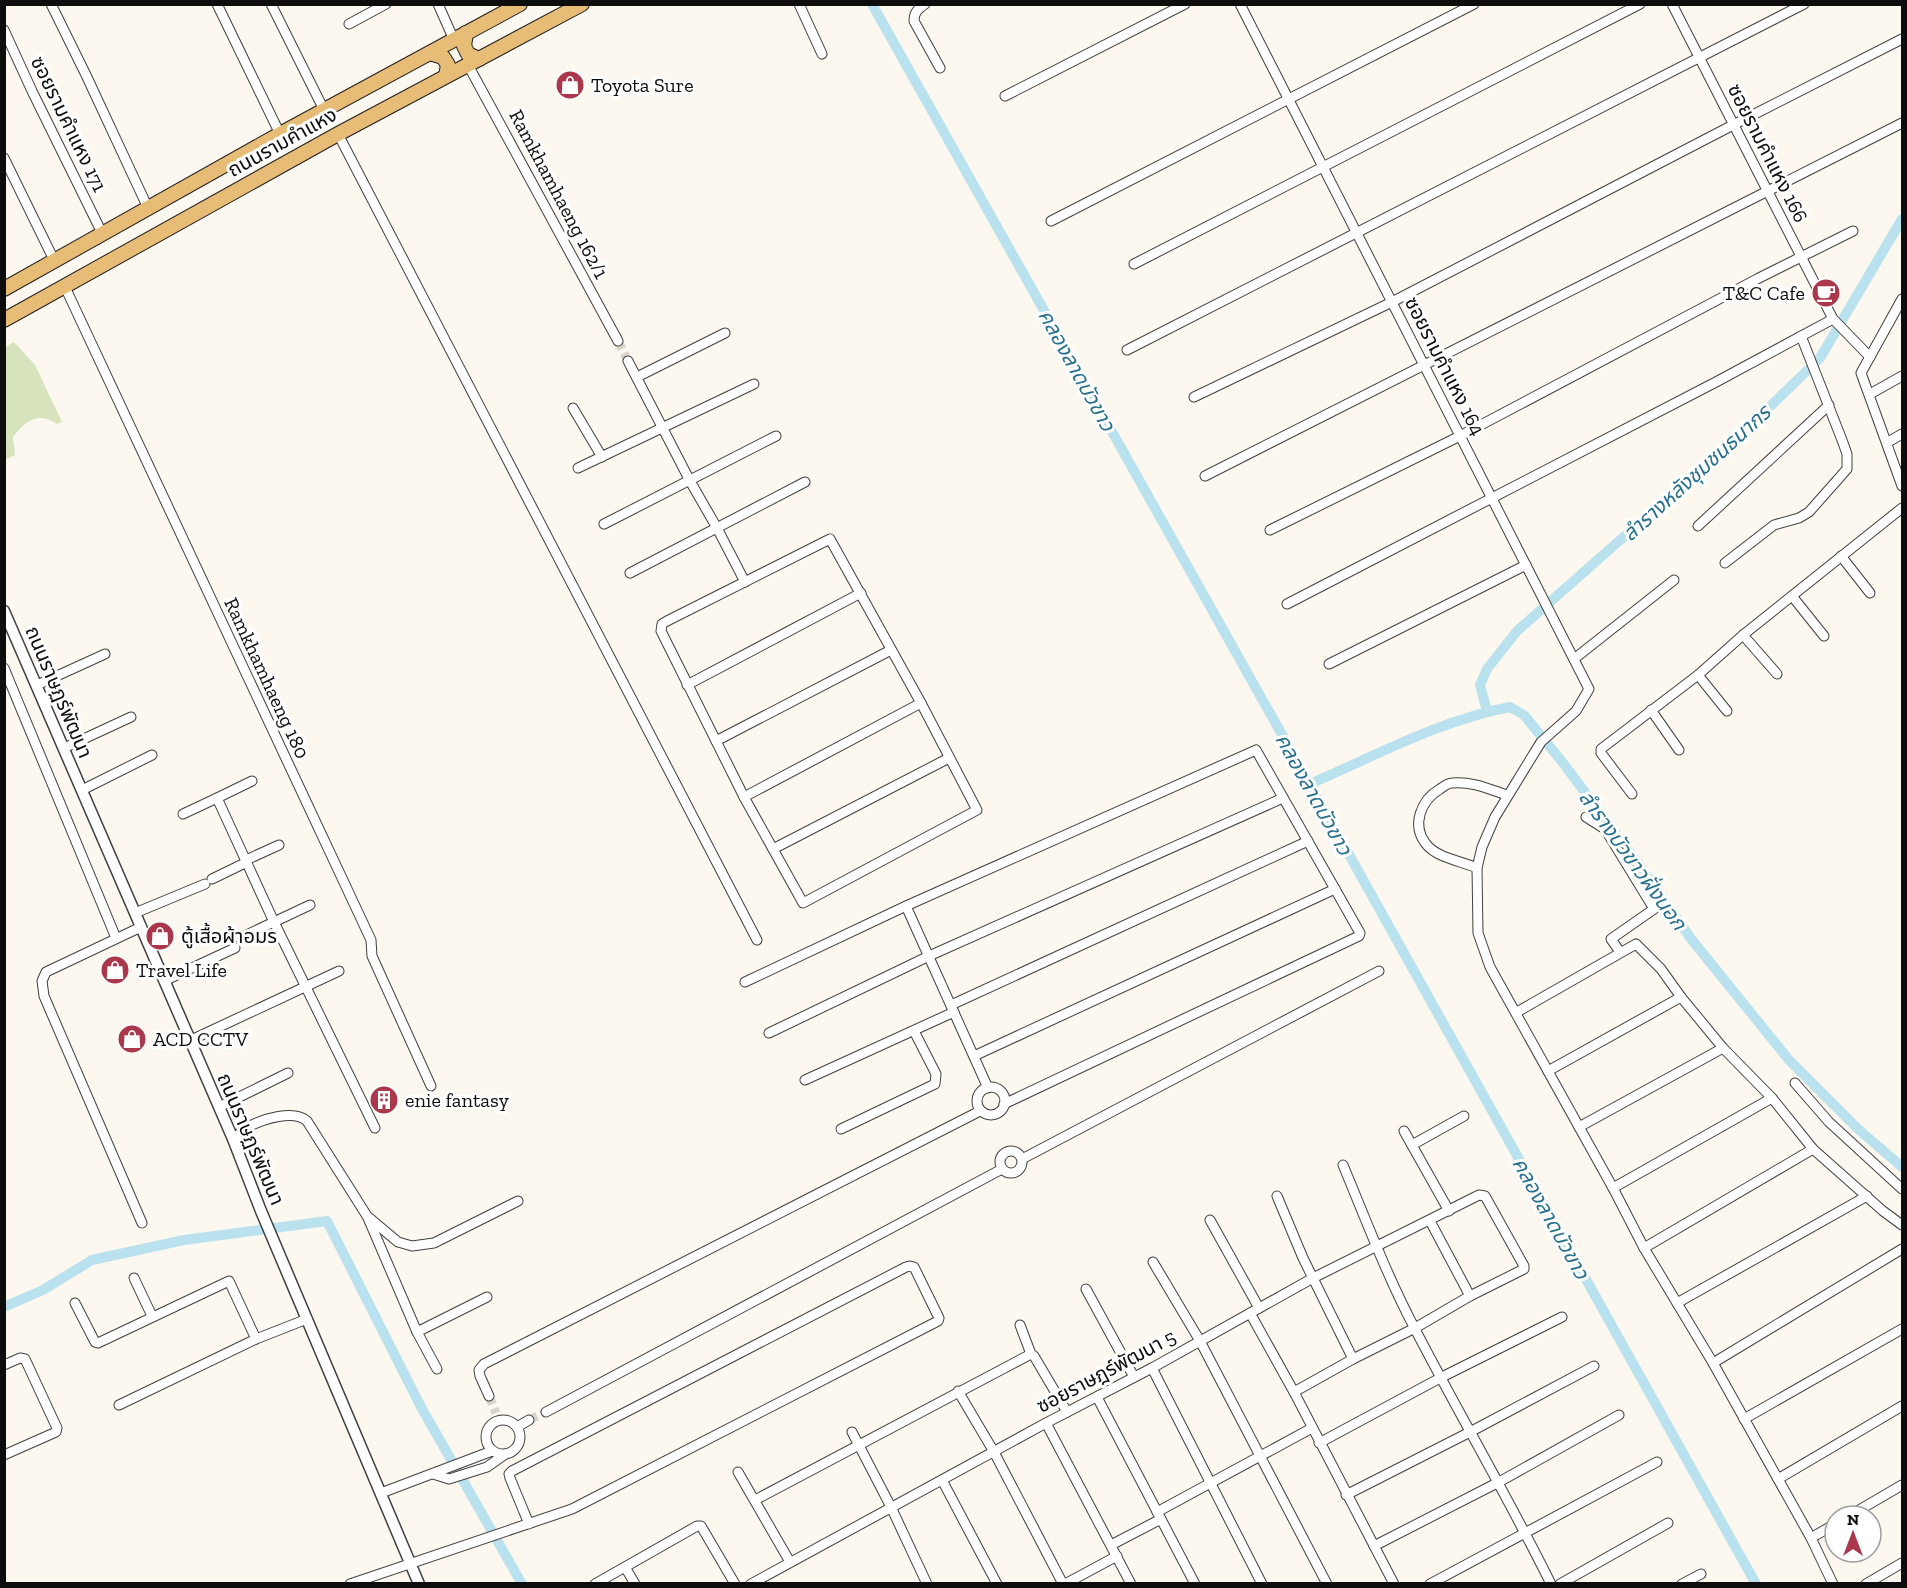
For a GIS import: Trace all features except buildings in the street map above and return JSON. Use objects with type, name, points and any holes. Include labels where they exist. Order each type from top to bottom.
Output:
[{"type":"main road","name":"ถนนรามคำแหง","points":[[4,289],[102,232],[520,4]]},
{"type":"main road","name":"ถนนรามคำแหง","points":[[4,320],[338,134],[582,4]]},
{"type":"main road","points":[[460,37],[473,62]]},
{"type":"main road","points":[[430,53],[443,57],[448,64],[446,76]]},
{"type":"street","points":[[51,4],[148,208]]},
{"type":"street","points":[[217,4],[280,134]]},
{"type":"street","points":[[271,4],[324,110]]},
{"type":"street","points":[[349,24],[386,4]]},
{"type":"street","points":[[438,4],[460,37]]},
{"type":"street","points":[[799,4],[822,54]]},
{"type":"street","points":[[1005,96],[1185,4]]},
{"type":"street","name":"ซอยรามคำแหง 164","points":[[1240,4],[1589,689],[1576,711],[1545,739],[1507,795]]},
{"type":"street","points":[[1051,221],[1474,4]]},
{"type":"street","points":[[1134,264],[1640,4]]},
{"type":"street","name":"ซอยรามคำแหง 166","points":[[1671,4],[1836,322],[1870,357]]},
{"type":"street","points":[[1127,350],[1804,4]]},
{"type":"street","points":[[920,6],[914,15],[914,21],[939,68]]},
{"type":"street","name":"ซอยรามคำแหง 171","points":[[4,30],[102,232]]},
{"type":"street","points":[[1194,397],[1392,302],[1902,39]]},
{"type":"street","name":"Ramkhamhaeng 162/1","points":[[473,62],[618,341]]},
{"type":"street","points":[[1205,476],[1902,123]]},
{"type":"street","points":[[338,134],[757,940]]},
{"type":"street","points":[[4,158],[54,260]]},
{"type":"street","points":[[1270,530],[1460,436],[1801,256],[1853,231]]},
{"type":"street","name":"Ramkhamhaeng 180","points":[[64,287],[371,940],[372,956],[431,1086]]},
{"type":"street","points":[[1902,299],[1861,373],[1888,442],[1902,486]]},
{"type":"street","points":[[1892,318],[1902,312]]},
{"type":"street","points":[[1287,604],[1802,336],[1836,322]]},
{"type":"street","points":[[637,377],[725,333]]},
{"type":"street","points":[[1725,563],[1774,525],[1799,518],[1809,512],[1847,469],[1847,454],[1802,336]]},
{"type":"street","points":[[628,361],[745,582]]},
{"type":"street","points":[[1870,394],[1902,376]]},
{"type":"street","points":[[578,468],[754,384]]},
{"type":"street","points":[[1698,526],[1829,405]]},
{"type":"street","points":[[573,408],[602,457]]},
{"type":"street","points":[[1888,442],[1902,434]]},
{"type":"street","points":[[604,524],[776,436]]},
{"type":"street","points":[[630,573],[805,482]]},
{"type":"street","points":[[1632,794],[1600,751],[1698,675],[1743,635],[1902,508]]},
{"type":"street","points":[[830,539],[977,810],[803,903],[744,797],[661,631],[662,624],[745,582],[830,539]]},
{"type":"street","points":[[1841,556],[1870,593]]},
{"type":"street","points":[[1329,664],[1526,565]]},
{"type":"street","points":[[1574,659],[1674,579]]},
{"type":"street","points":[[687,685],[861,593]]},
{"type":"street","points":[[1792,596],[1824,636]]},
{"type":"street","name":"ถนนราษฏร์พัฒนา","points":[[4,611],[233,1139],[419,1584]]},
{"type":"street","points":[[1743,635],[1777,674]]},
{"type":"street","points":[[716,741],[891,650]]},
{"type":"street","points":[[37,685],[105,654]]},
{"type":"street","points":[[4,668],[116,938]]},
{"type":"street","points":[[1698,675],[1728,711]]},
{"type":"street","points":[[744,797],[921,703]]},
{"type":"street","points":[[1651,710],[1679,750]]},
{"type":"street","points":[[64,748],[131,717]]},
{"type":"street","points":[[745,982],[906,906],[1256,750],[1360,933],[1359,936],[1004,1104]]},
{"type":"street","points":[[82,790],[152,755]]},
{"type":"street","points":[[773,849],[949,758]]},
{"type":"street","points":[[183,814],[252,781]]},
{"type":"street","points":[[1477,868],[1439,855],[1426,844],[1419,830],[1420,811],[1430,795],[1449,783],[1472,783],[1507,795],[1482,847],[1477,868],[1478,933],[1490,967],[1517,1012],[1644,1248],[1713,1363],[1811,1538],[1833,1584]]},
{"type":"street","points":[[217,798],[274,922],[375,1128]]},
{"type":"street","points":[[769,1033],[929,956],[1283,798]]},
{"type":"street","points":[[1586,817],[1605,829],[1654,909],[1611,939],[1620,952]]},
{"type":"street","points":[[805,1080],[914,1031],[953,1008],[1308,841]]},
{"type":"street","points":[[135,913],[209,881],[279,845]]},
{"type":"street","points":[[974,1056],[1335,889]]},
{"type":"street","points":[[240,938],[310,905]]},
{"type":"street","points":[[906,906],[988,1088]]},
{"type":"street","points":[[141,927],[46,972],[42,981],[44,996],[142,1223]]},
{"type":"street","points":[[1517,1012],[1636,944],[1661,969],[1723,1048],[1772,1098],[1813,1149],[1902,1225]]},
{"type":"street","points":[[164,981],[235,948]]},
{"type":"street","points":[[189,1041],[339,971]]},
{"type":"street","points":[[1022,1159],[1379,971]]},
{"type":"street","points":[[1548,1071],[1681,997]]},
{"type":"street","points":[[841,1130],[935,1084],[936,1074],[914,1031]]},
{"type":"street","points":[[1579,1127],[1723,1048]]},
{"type":"street","points":[[219,1107],[288,1073]]},
{"type":"street","points":[[1795,1083],[1829,1122],[1902,1189]]},
{"type":"street","points":[[988,1088],[997,1089],[1003,1095],[1004,1104],[996,1114],[987,1115],[980,1111],[977,1105],[977,1097],[981,1091],[988,1088]]},
{"type":"street","points":[[1613,1188],[1772,1098]]},
{"type":"street","points":[[489,1396],[479,1370],[484,1364],[980,1111]]},
{"type":"street","points":[[233,1139],[249,1126],[283,1115],[303,1117],[308,1121],[367,1216],[417,1332],[437,1369]]},
{"type":"street","points":[[1412,1145],[1464,1116]]},
{"type":"street","points":[[1404,1131],[1449,1210]]},
{"type":"street","points":[[1644,1248],[1813,1149]]},
{"type":"street","points":[[1009,1151],[1016,1152],[1022,1159],[1022,1166],[1017,1172],[1009,1173],[1002,1169],[1000,1162],[1002,1155],[1009,1151]]},
{"type":"street","points":[[1343,1165],[1376,1246],[1414,1328],[1526,1532],[1551,1584]]},
{"type":"street","points":[[546,1412],[1002,1169]]},
{"type":"street","name":"ซอยราษฎร์พัฒนา 5","points":[[751,1584],[1046,1423],[1152,1368],[1313,1278],[1482,1195],[1485,1196],[1525,1267],[1470,1296]]},
{"type":"street","points":[[1277,1196],[1313,1278],[1353,1359]]},
{"type":"street","points":[[1677,1303],[1867,1196]]},
{"type":"street","points":[[367,1216],[398,1242],[412,1245],[434,1244],[518,1201]]},
{"type":"street","points":[[1210,1220],[1259,1308]]},
{"type":"street","points":[[1294,1392],[1470,1296],[1430,1221]]},
{"type":"street","points":[[1713,1363],[1902,1249]]},
{"type":"street","points":[[1153,1262],[1200,1341],[1327,1584]]},
{"type":"street","points":[[350,1584],[410,1563],[485,1539],[514,1528],[529,1524],[572,1509],[938,1321],[939,1318],[914,1267],[906,1267],[512,1471],[509,1474],[510,1478],[529,1524]]},
{"type":"street","points":[[134,1278],[152,1316]]},
{"type":"street","points":[[75,1303],[96,1343],[229,1281],[256,1339]]},
{"type":"street","points":[[1086,1289],[1134,1377]]},
{"type":"street","points":[[417,1332],[487,1297]]},
{"type":"street","points":[[1250,1313],[1394,1584]]},
{"type":"street","points":[[1319,1443],[1442,1377],[1562,1317]]},
{"type":"street","points":[[119,1405],[256,1339],[307,1319]]},
{"type":"street","points":[[1020,1325],[1031,1354],[1067,1412]]},
{"type":"street","points":[[1744,1419],[1902,1329]]},
{"type":"street","points":[[755,1500],[1031,1354]]},
{"type":"street","points":[[4,1365],[20,1358],[25,1359],[57,1428],[56,1432],[4,1455]]},
{"type":"street","points":[[1346,1495],[1594,1366]]},
{"type":"street","points":[[1152,1368],[1262,1584]]},
{"type":"street","points":[[958,1391],[994,1452],[1064,1584],[1117,1556]]},
{"type":"street","points":[[1097,1397],[1195,1584]]},
{"type":"street","points":[[1778,1479],[1902,1406]]},
{"type":"street","points":[[1374,1546],[1499,1482],[1619,1415]]},
{"type":"street","points":[[437,1472],[449,1479],[487,1467],[515,1450],[521,1439],[517,1427],[498,1416],[487,1434],[486,1440],[492,1451]]},
{"type":"street","points":[[517,1427],[529,1420]]},
{"type":"street","points":[[1046,1423],[1131,1584]]},
{"type":"street","points":[[1111,1545],[1211,1482],[1312,1428]]},
{"type":"street","points":[[852,1431],[927,1584]]},
{"type":"street","points":[[381,1493],[492,1451],[504,1455]]},
{"type":"street","points":[[1430,1584],[1657,1462]]},
{"type":"street","points":[[738,1472],[790,1562]]},
{"type":"street","points":[[942,1480],[997,1584]]},
{"type":"street","points":[[1870,1504],[1902,1485]]},
{"type":"street","points":[[1560,1584],[1668,1523]]},
{"type":"street","points":[[595,1584],[697,1526],[701,1526],[735,1584]]},
{"type":"street","points":[[1811,1538],[1823,1531]]},
{"type":"street","points":[[1866,1584],[1902,1563]]},
{"type":"street","points":[[625,1567],[635,1584]]},
{"type":"street","points":[[1682,1584],[1701,1574]]},
{"type":"green space","points":[[14,342],[35,365],[62,422],[57,424],[44,418],[38,418],[27,422],[13,437],[15,455],[5,460],[5,347]]},
{"type":"waterway","name":"คลองลาดบัวขาว","points":[[872,4],[1756,1584]]},
{"type":"waterway","name":"ลำรางหลังชุมชนธนากร","points":[[1487,711],[1480,685],[1487,669],[1517,631],[1754,422],[1820,358],[1902,219]]},
{"type":"waterway","name":"ลำรางบัวขาวฝั่งนอก","points":[[1312,783],[1410,739],[1459,720],[1510,707],[1524,715],[1635,859],[1692,940],[1789,1060],[1858,1129],[1902,1167]]},
{"type":"waterway","points":[[4,1307],[43,1290],[92,1260],[184,1240],[327,1221],[421,1407],[522,1584]]},
{"type":"tunnel","points":[[618,341],[628,361]]},
{"type":"tunnel","points":[[489,1396],[496,1413]]},
{"type":"tunnel","points":[[529,1420],[546,1412]]},
{"type":"place","name":"Toyota Sure","points":[[570,85]]},
{"type":"place","name":"T&C Cafe","points":[[1826,293]]},
{"type":"place","name":"ตู้เสื้อผ้าอมร","points":[[160,936]]},
{"type":"place","name":"Travel Life","points":[[115,970]]},
{"type":"place","name":"ACD CCTV","points":[[132,1039]]},
{"type":"place","name":"enie fantasy","points":[[384,1100]]}]
